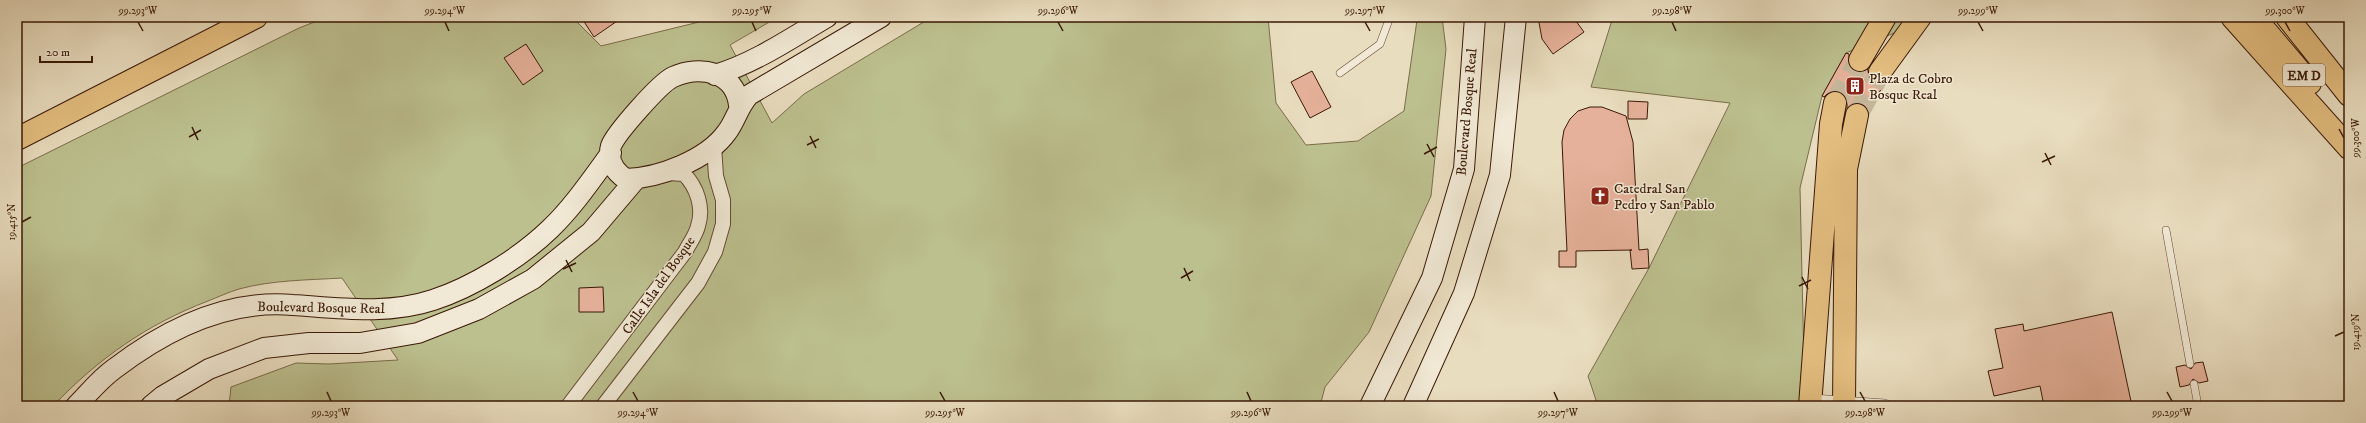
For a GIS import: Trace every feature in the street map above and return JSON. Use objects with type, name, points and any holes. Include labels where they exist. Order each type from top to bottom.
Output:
[{"type":"main road","points":[[17,139],[256,17]]},
{"type":"main road","points":[[1860,60],[1885,17]]},
{"type":"main road","points":[[1880,72],[1920,17]]},
{"type":"main road","points":[[2232,17],[2349,148]]},
{"type":"main road","name":"EM D","points":[[2254,17],[2327,104],[2349,137]]},
{"type":"main road","name":"EM D","points":[[2287,17],[2349,95]]},
{"type":"main road","points":[[2303,36],[2349,69]]},
{"type":"main road","points":[[1835,103],[1831,124],[1837,170],[1844,403]]},
{"type":"main road","points":[[1810,402],[1837,170],[1857,115]]},
{"type":"street","points":[[715,75],[734,69],[762,55],[827,17]]},
{"type":"street","points":[[739,106],[749,95],[882,17]]},
{"type":"street","name":"Boulevard Bosque Real","points":[[1370,406],[1432,278],[1464,170],[1475,17]]},
{"type":"street","points":[[1413,406],[1464,293],[1500,175],[1516,17]]},
{"type":"street","name":"Boulevard Bosque Real","points":[[76,406],[113,369],[152,343],[190,323],[236,307],[291,304],[345,310],[392,308],[433,300],[486,276],[517,256],[550,229],[584,189],[611,153],[611,146],[617,136],[653,94],[671,78],[690,72],[703,70],[715,75]]},
{"type":"street","points":[[611,153],[612,164],[616,172],[626,179],[636,179],[680,167],[714,146],[735,120],[739,106],[738,95],[733,86],[725,79],[715,75]]},
{"type":"street","name":"Calle Isla del Bosque","points":[[603,406],[698,283],[715,252],[723,224],[723,200],[716,176],[714,146]]},
{"type":"street","name":"Calle Isla del Bosque","points":[[568,406],[685,252],[698,226],[699,202],[693,183],[684,174],[662,173]]},
{"type":"street","points":[[151,406],[163,396],[209,369],[264,348],[309,343],[360,343],[418,334],[478,310],[533,279],[585,237],[636,179]]},
{"type":"lane","points":[[1340,73],[1380,44],[1390,17]]},
{"type":"lane","points":[[2166,230],[2190,364]]},
{"type":"lane","points":[[2194,384],[2198,406]]},
{"type":"lane","points":[[1810,402],[1885,403],[1891,406]]},
{"type":"green space","points":[[327,17],[572,17],[601,46],[699,22],[699,17],[778,17],[730,45],[772,123],[804,94],[932,17],[1268,17],[1276,103],[1306,145],[1358,141],[1404,111],[1417,20],[1419,17],[1442,17],[1446,49],[1431,196],[1369,332],[1325,387],[1320,406],[229,406],[231,387],[296,363],[329,364],[398,360],[342,278],[264,284],[227,293],[185,310],[124,344],[88,373],[53,406],[17,406],[17,168],[299,28]]},
{"type":"green space","points":[[1613,17],[1933,17],[1846,53],[1822,96],[1800,188],[1805,406],[1598,406],[1588,376],[1649,268],[1730,103],[1591,87]]},
{"type":"building","points":[[581,17],[623,17],[594,37]]},
{"type":"building","points":[[1538,17],[1573,17],[1584,32],[1553,54],[1542,39]]},
{"type":"building","points":[[526,44],[543,71],[523,85],[504,58]]},
{"type":"building","name":"Plaza de Cobro Bosque Real","points":[[1846,53],[1849,54],[1849,66],[1853,71],[1860,72],[1868,69],[1868,77],[1872,82],[1884,84],[1869,111],[1865,105],[1859,103],[1853,103],[1847,109],[1847,99],[1838,91],[1831,91],[1824,97],[1822,96]]},
{"type":"building","points":[[1312,71],[1331,107],[1310,118],[1291,82]]},
{"type":"building","points":[[1628,101],[1648,102],[1647,119],[1628,119]]},
{"type":"building","name":"Catedral San Pedro y San Pablo","points":[[1590,107],[1602,107],[1626,116],[1633,142],[1639,250],[1648,249],[1649,268],[1632,269],[1630,250],[1576,251],[1576,267],[1559,267],[1559,251],[1567,251],[1562,142],[1564,130],[1570,119],[1578,111]]},
{"type":"building","points":[[603,287],[604,312],[579,312],[579,288]]},
{"type":"building","points":[[2112,312],[2132,406],[2044,406],[2040,386],[1994,396],[1988,371],[2003,368],[1995,329],[2023,324],[2024,331]]},
{"type":"building","points":[[2203,362],[2208,381],[2199,383],[2193,379],[2189,385],[2180,387],[2176,367],[2185,365],[2191,369],[2195,363]]},
{"type":"tunnel","points":[[1835,103],[1860,60]]},
{"type":"tunnel","points":[[1857,115],[1880,72]]},
{"type":"place","name":"Plaza de Cobro Bosque Real","points":[[1855,86]]},
{"type":"place","name":"Catedral San Pedro y San Pablo","points":[[1600,196]]}]
